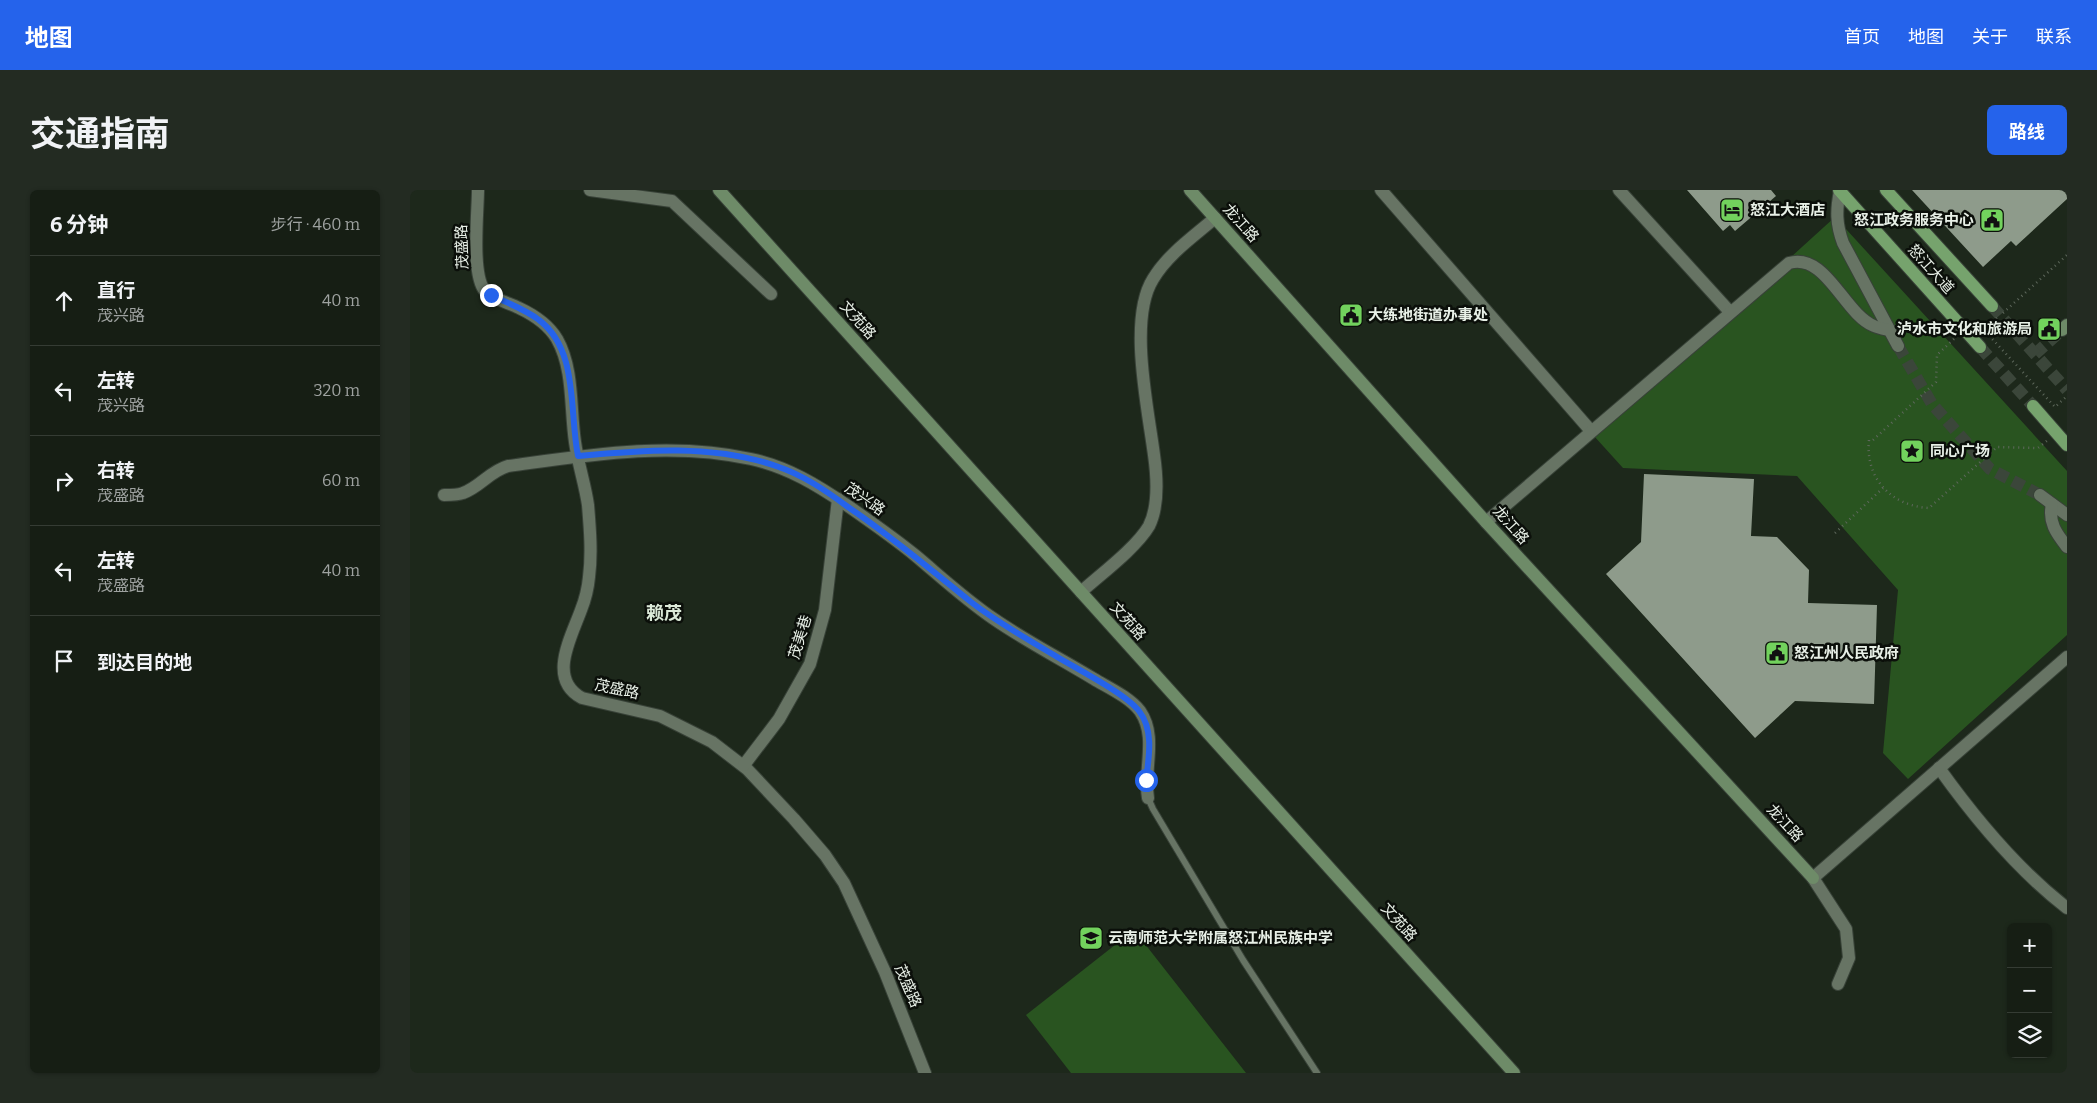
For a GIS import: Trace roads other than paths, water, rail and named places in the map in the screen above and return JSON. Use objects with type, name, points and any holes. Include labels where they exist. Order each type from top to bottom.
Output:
[{"type":"main road","name":"怒江大道","points":[[1839,190],[1980,347]]},
{"type":"main road","name":"怒江大道","points":[[1886,190],[1992,306]]},
{"type":"main road","points":[[2033,406],[2067,445]]},
{"type":"street","name":"茂盛路","points":[[478,190],[477,253],[478,272],[482,285],[491,295],[539,319],[556,336],[568,371],[578,456],[584,481],[589,520],[589,577],[586,597],[564,658],[563,672],[566,683],[572,692],[582,698],[598,703],[643,711],[677,724],[712,742],[744,766],[794,819],[825,855],[844,883],[886,972],[926,1073]]},
{"type":"street","points":[[590,190],[672,201],[771,294]]},
{"type":"street","name":"文苑路","points":[[719,190],[1514,1073]]},
{"type":"street","name":"龙江路","points":[[1190,190],[1486,522],[1813,878]]},
{"type":"street","points":[[1381,190],[1591,431]]},
{"type":"street","points":[[1619,190],[1730,312]]},
{"type":"street","points":[[1839,190],[1836,210],[1837,226],[1851,259],[1898,346]]},
{"type":"street","points":[[1081,592],[1140,538],[1150,524],[1155,505],[1156,468],[1143,371],[1141,321],[1143,300],[1152,279],[1168,258],[1215,218]]},
{"type":"street","points":[[1486,522],[1788,263],[1798,260],[1820,271],[1861,317],[1873,326],[1889,330]]},
{"type":"street","name":"茂兴路","points":[[444,495],[462,494],[482,483],[501,468],[578,456],[680,451],[733,455],[768,463],[795,473],[838,499],[886,533],[994,619],[1106,686],[1136,707],[1144,719],[1148,733],[1149,753],[1146,788],[1148,798]]},
{"type":"street","points":[[2040,495],[2067,515]]},
{"type":"street","name":"茂美巷","points":[[744,766],[778,719],[810,664],[825,610],[838,499]]},
{"type":"street","points":[[2052,504],[2050,513],[2052,522],[2057,534],[2067,546]]},
{"type":"street","points":[[1838,984],[1849,958],[1846,929],[1813,878],[2067,657]]},
{"type":"street","points":[[1939,768],[1988,830],[2024,868],[2065,904]]},
{"type":"lane","points":[[1148,798],[1243,960],[1317,1073]]},
{"type":"tunnel","points":[[1992,306],[2067,390]]},
{"type":"tunnel","points":[[2035,354],[2062,330]]},
{"type":"tunnel","points":[[1898,346],[1932,404],[1990,469],[2040,495]]},
{"type":"tunnel","points":[[1980,347],[2033,406]]},
{"type":"place","name":"怒江大酒店","points":[[1732,210]]},
{"type":"place","name":"怒江政务服务中心","points":[[1992,220]]},
{"type":"place","name":"大练地街道办事处","points":[[1351,315]]},
{"type":"place","name":"泸水市文化和旅游局","points":[[2049,329]]},
{"type":"place","name":"同心广场","points":[[1912,451]]},
{"type":"place","name":"怒江州人民政府","points":[[1777,653]]},
{"type":"place","name":"云南师范大学附属怒江州民族中学","points":[[1091,938]]},
{"type":"district","name":"赖茂","points":[[664,613]]}]
